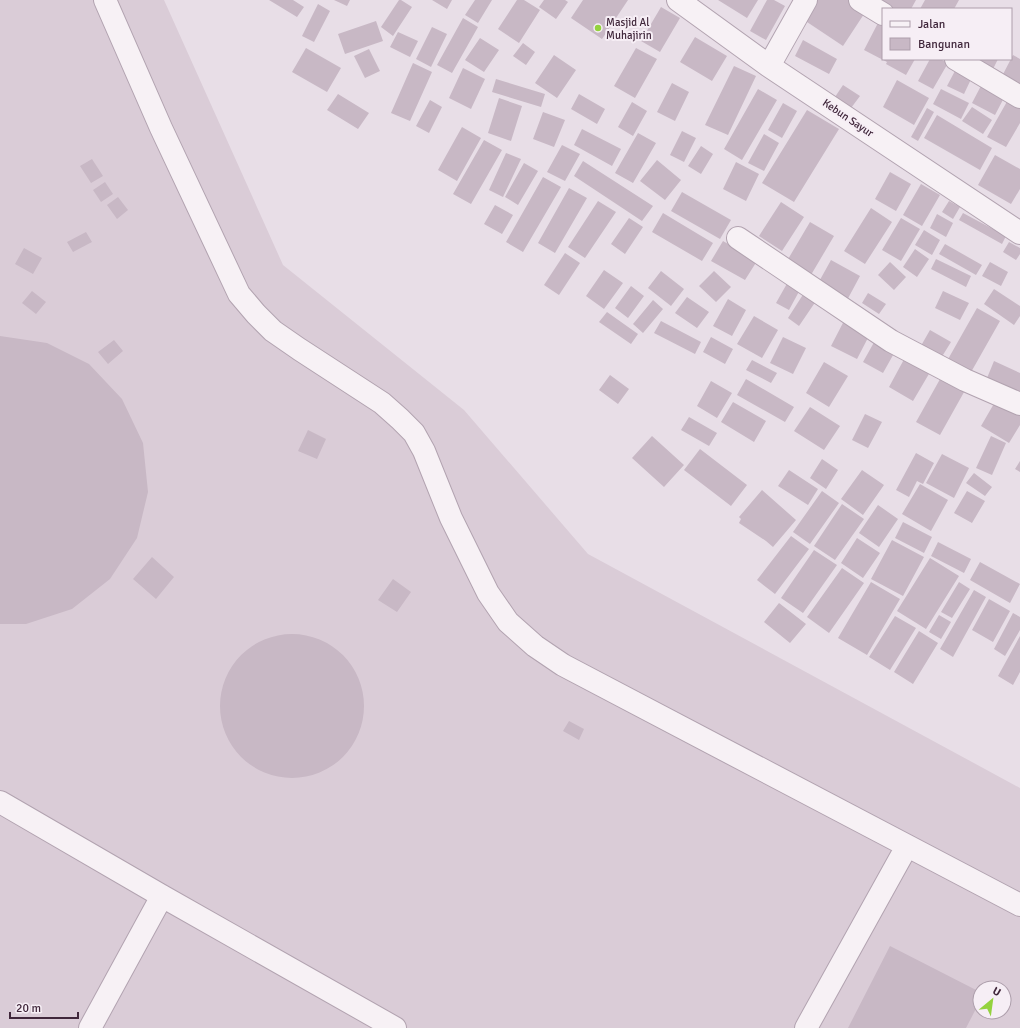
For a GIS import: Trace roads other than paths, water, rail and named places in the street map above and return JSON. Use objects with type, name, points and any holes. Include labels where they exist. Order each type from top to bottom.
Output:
[{"type":"street","points":[[105,0],[161,128],[239,294],[273,331],[298,349],[382,403],[414,433],[424,451],[451,518],[488,593],[508,622],[535,646],[563,665],[1020,905]]},
{"type":"street","name":"Kebun Sayur","points":[[678,0],[769,66],[1020,233]]},
{"type":"street","points":[[769,66],[806,0]]},
{"type":"street","points":[[860,0],[882,13]]},
{"type":"street","points":[[958,60],[1020,97]]},
{"type":"street","points":[[738,238],[891,341],[965,380],[1020,404]]},
{"type":"street","points":[[0,802],[162,896],[396,1028]]},
{"type":"street","points":[[806,1028],[907,846]]},
{"type":"street","points":[[90,1028],[162,896]]},
{"type":"place","name":"Masjid Al Muhajirin","points":[[598,28]]}]
